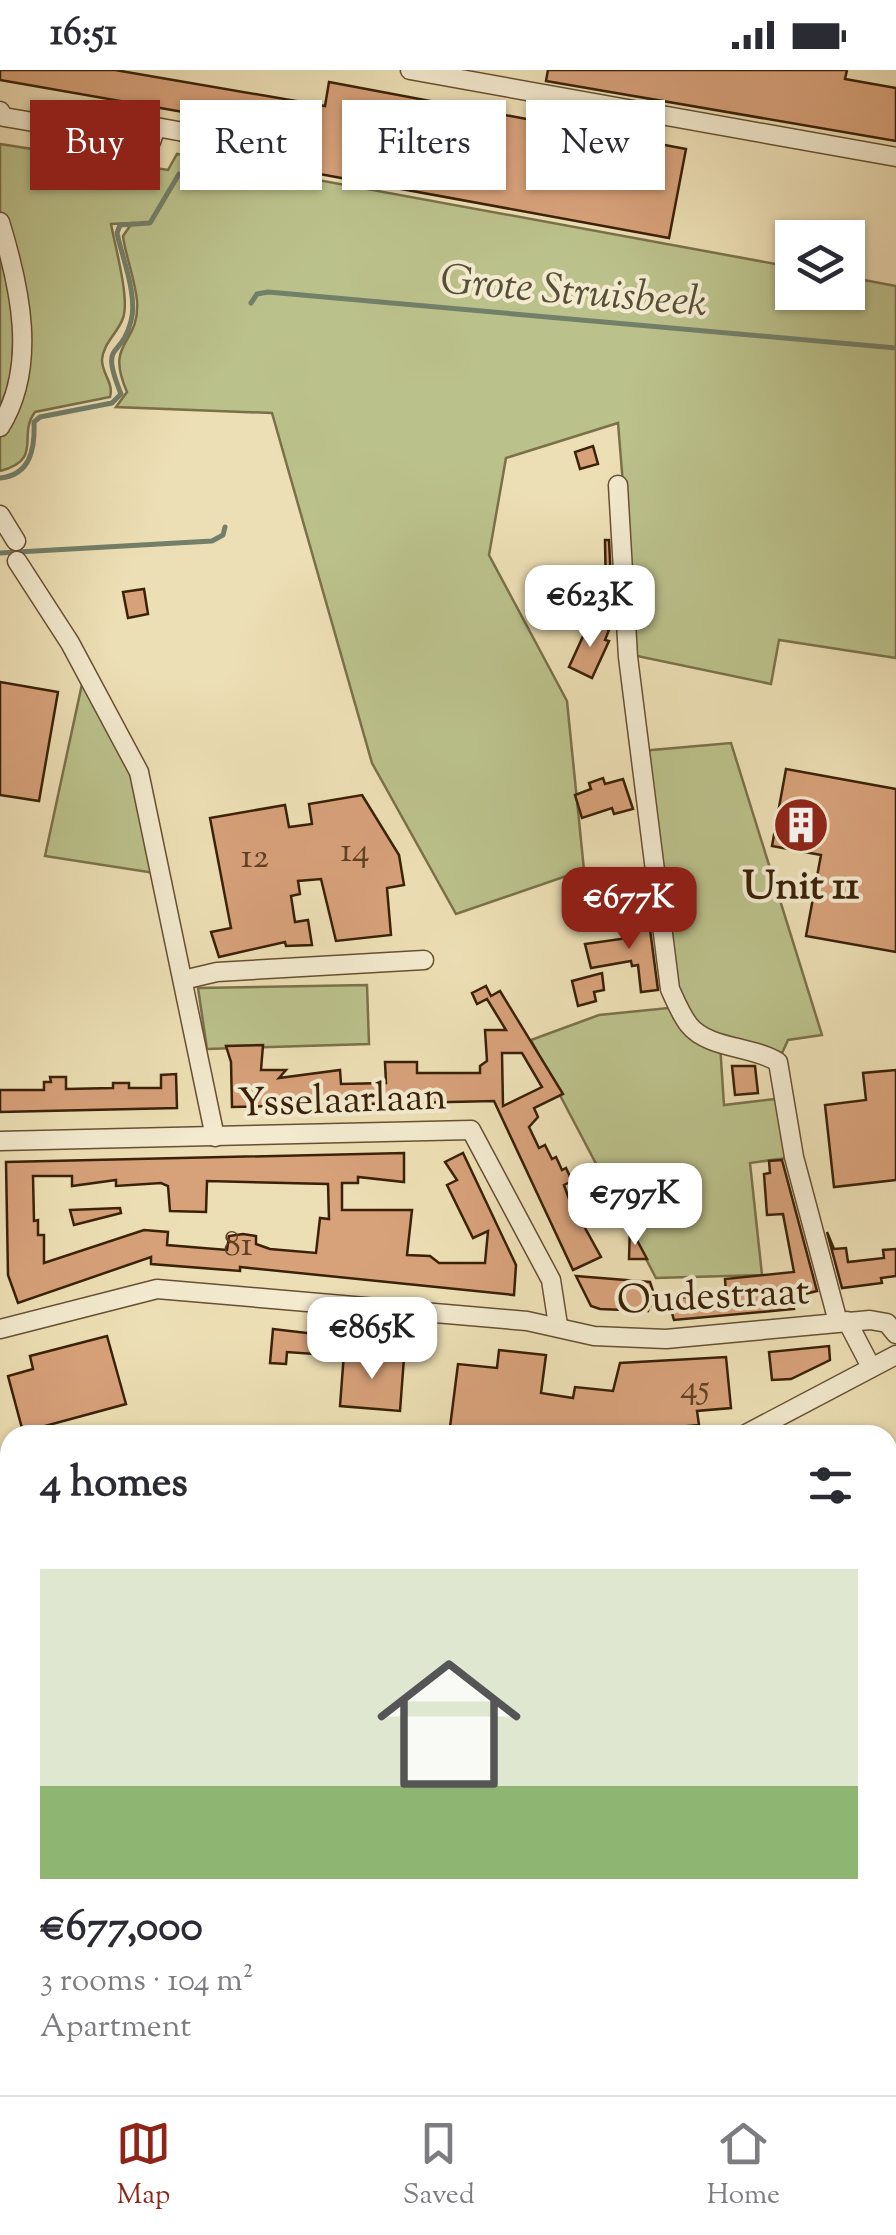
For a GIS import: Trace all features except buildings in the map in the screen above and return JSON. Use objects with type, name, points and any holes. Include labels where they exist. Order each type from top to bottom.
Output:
[{"type":"street","points":[[410,70],[513,79],[896,158]]},
{"type":"street","points":[[0,111],[4,118],[151,142],[156,127],[180,131]]},
{"type":"street","points":[[0,222],[22,340],[20,383],[0,428]]},
{"type":"street","name":"Oudestraat","points":[[618,485],[628,656],[670,989],[690,1028],[720,1043],[760,1050],[778,1062],[803,1196],[843,1322],[871,1367]]},
{"type":"street","points":[[0,515],[16,541]]},
{"type":"street","points":[[18,561],[39,590],[138,772],[215,1137]]},
{"type":"street","points":[[183,980],[218,972],[424,960]]},
{"type":"street","name":"Ysselaarlaan","points":[[0,1142],[471,1130],[551,1280],[558,1325]]},
{"type":"street","name":"Oudestraat","points":[[0,1329],[157,1289],[558,1325],[594,1336],[666,1339],[843,1322],[887,1323],[896,1334]]},
{"type":"street","points":[[763,1425],[896,1355]]},
{"type":"green space","points":[[0,144],[30,149],[30,190],[160,190],[160,169],[168,170],[177,154],[180,190],[322,190],[322,181],[342,184],[342,190],[373,190],[775,264],[775,310],[865,310],[865,280],[896,286],[896,658],[779,640],[771,684],[637,656],[618,423],[506,458],[489,555],[567,701],[584,870],[456,914],[372,763],[272,413],[116,407],[127,392],[119,362],[136,316],[136,293],[123,236],[132,223],[111,224],[125,309],[103,354],[110,397],[35,412],[28,429],[26,454],[0,471]]},
{"type":"green space","points":[[85,670],[139,772],[161,874],[45,856]]},
{"type":"green space","points":[[731,743],[822,1035],[788,1040],[778,1062],[720,1044],[724,1105],[784,1098],[794,1157],[750,1163],[762,1275],[656,1278],[531,1040],[599,1015],[679,1007],[641,751]]},
{"type":"green space","points":[[367,985],[369,1044],[207,1049],[198,988]]},
{"type":"waterway","points":[[0,478],[25,466],[32,450],[34,422],[40,417],[112,403],[121,394],[112,357],[127,333],[133,311],[117,233],[120,225],[150,223],[179,174]]},
{"type":"waterway","name":"Grote Struisbeek","points":[[251,303],[257,294],[268,292],[896,348]]},
{"type":"waterway","name":"Grote Struisbeek","points":[[0,553],[212,541],[223,535],[225,527]]},
{"type":"place","name":"Unit 11","points":[[801,825]]}]
